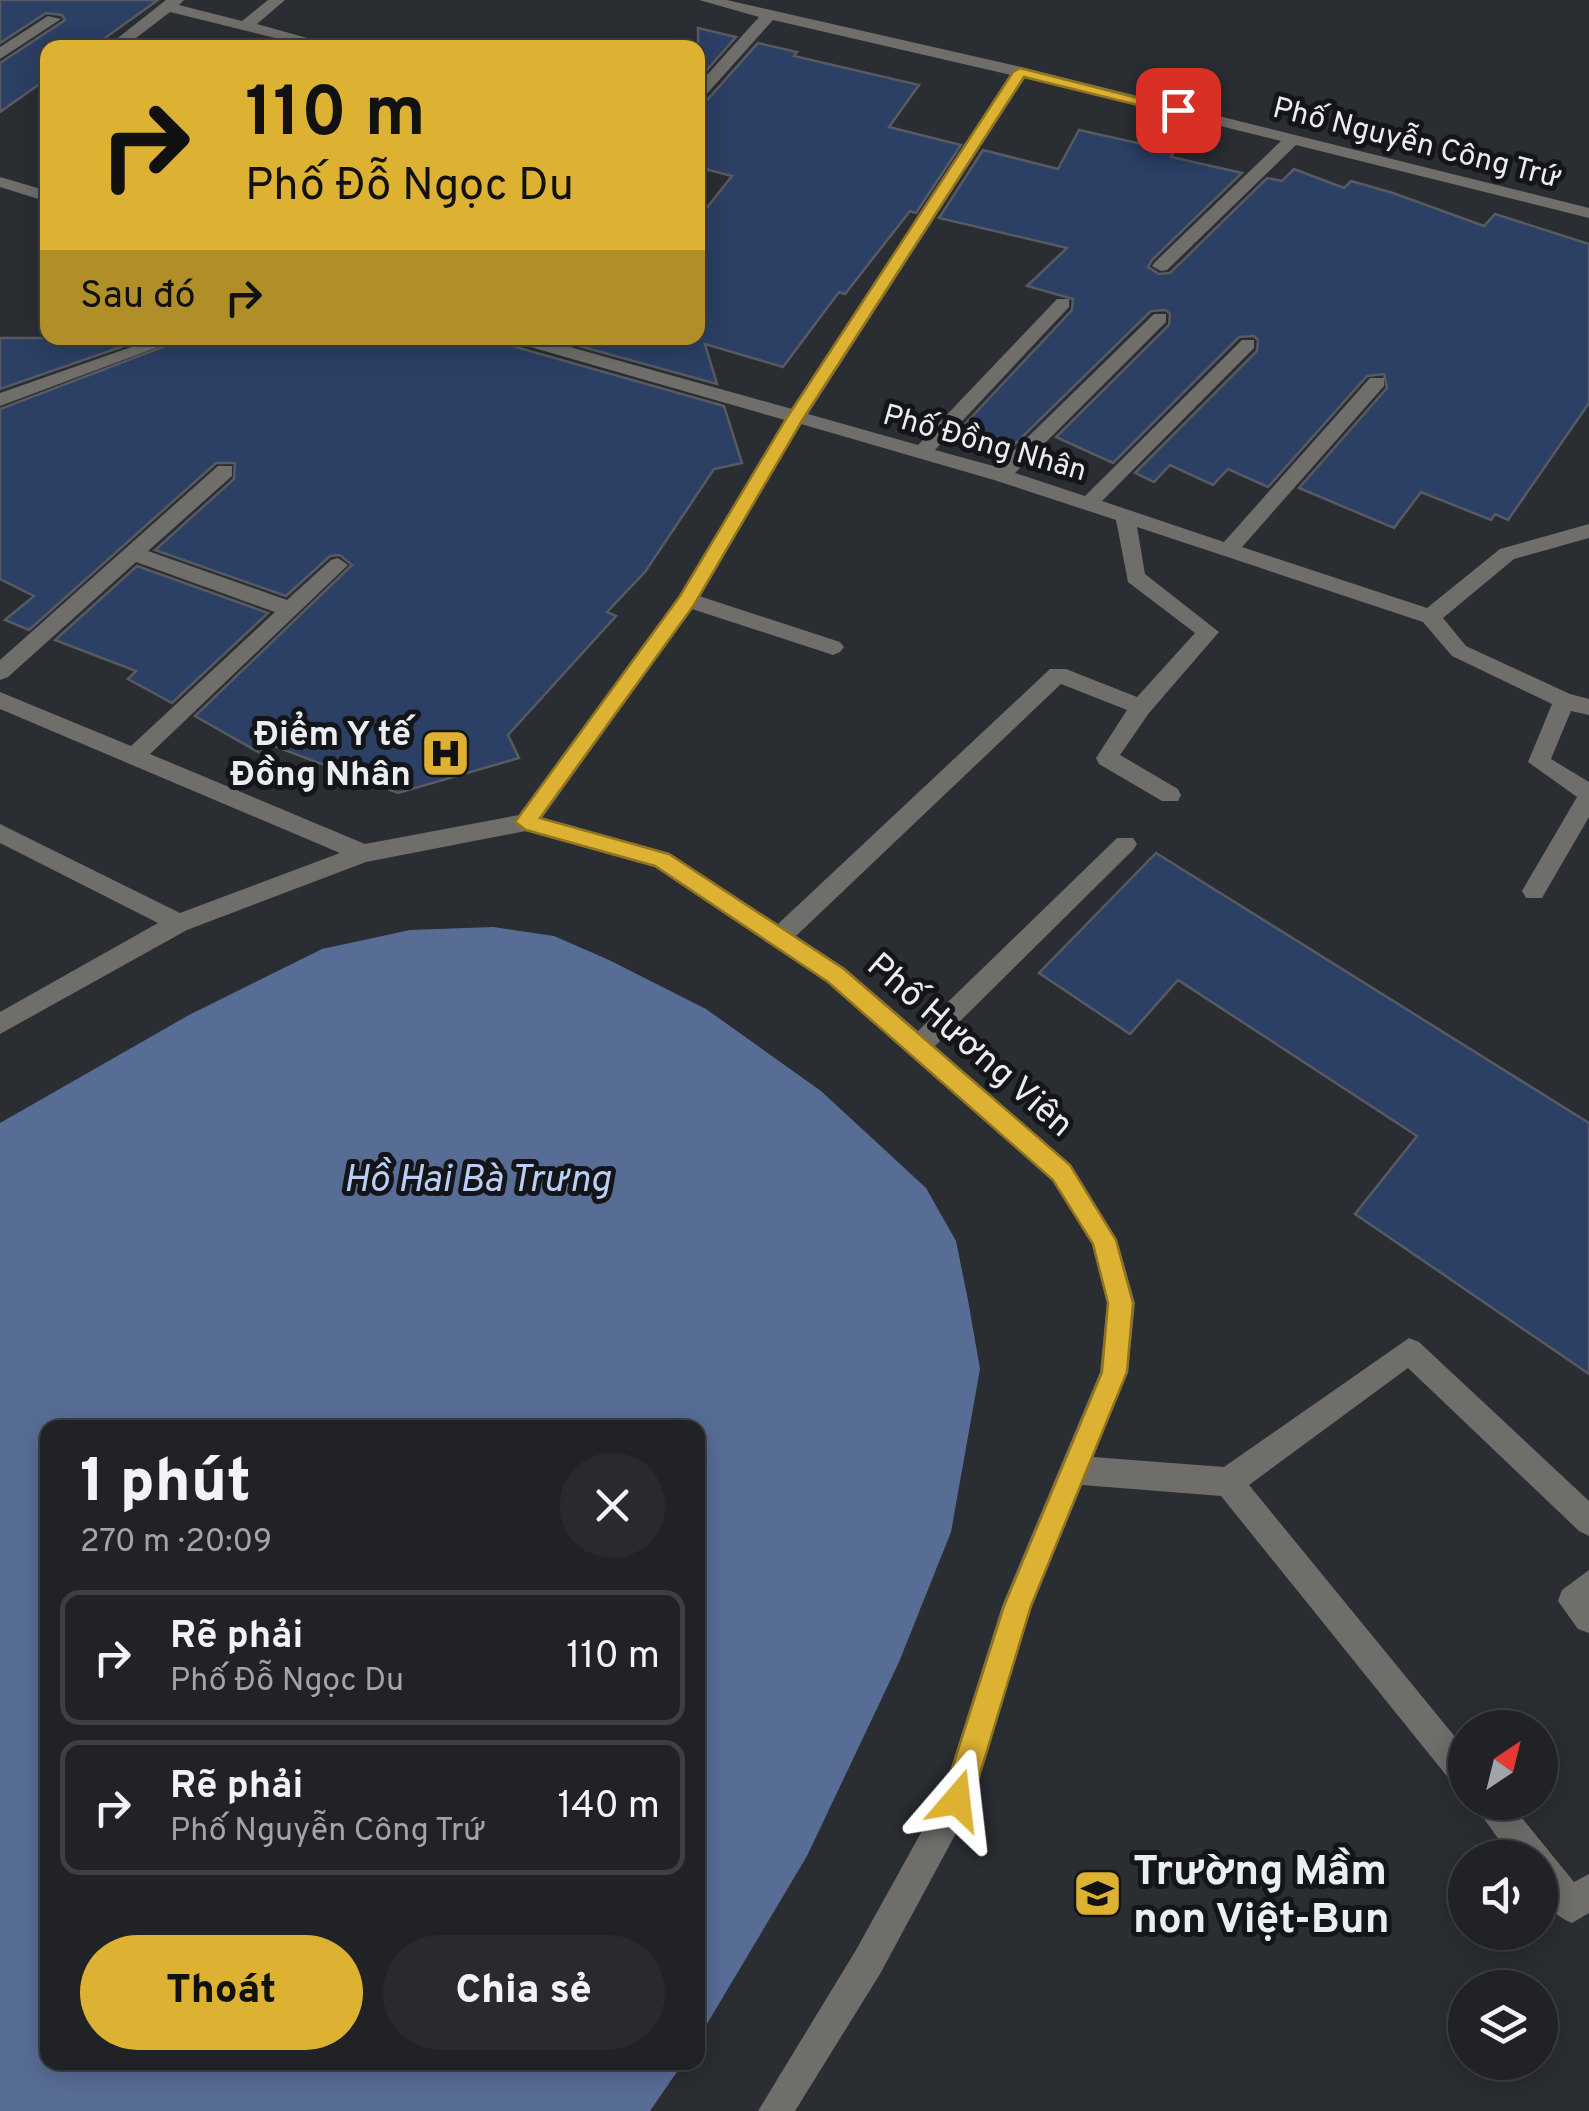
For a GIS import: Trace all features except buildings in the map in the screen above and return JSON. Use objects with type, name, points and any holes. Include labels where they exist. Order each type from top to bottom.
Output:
[{"type":"street","points":[[246,25],[278,0]]},
{"type":"street","name":"Phố Nguyễn Công Trứ","points":[[707,0],[1020,72],[1589,213]]},
{"type":"street","points":[[123,40],[172,3],[305,40]]},
{"type":"street","points":[[705,86],[769,15]]},
{"type":"street","points":[[0,54],[53,18]]},
{"type":"street","points":[[526,822],[687,600],[795,419],[1020,72]]},
{"type":"street","points":[[1161,266],[1293,139]]},
{"type":"street","points":[[0,182],[40,194]]},
{"type":"street","points":[[922,453],[1062,304]]},
{"type":"street","points":[[1001,475],[1160,318]]},
{"type":"street","points":[[1088,504],[1248,344]]},
{"type":"street","points":[[0,400],[153,345]]},
{"type":"street","name":"Phố Đồng Nhân","points":[[543,345],[1001,475],[1430,617]]},
{"type":"street","points":[[1229,549],[1377,382]]},
{"type":"street","points":[[0,672],[225,470]]},
{"type":"street","points":[[1124,514],[1134,577],[1208,632],[1140,706],[1107,758],[1170,795]]},
{"type":"street","points":[[1589,531],[1507,554],[1430,617],[1459,650],[1564,701],[1589,707]]},
{"type":"street","points":[[134,553],[290,610]]},
{"type":"street","points":[[132,758],[338,566]]},
{"type":"street","points":[[687,600],[833,647]]},
{"type":"street","points":[[780,937],[1058,674],[1140,706]]},
{"type":"street","points":[[0,700],[364,854]]},
{"type":"street","points":[[1534,891],[1589,795],[1540,762],[1564,701]]},
{"type":"street","name":"Phố Hương Viên","points":[[0,1024],[179,924],[364,854],[526,822],[662,860],[780,937],[836,976],[1062,1173],[1104,1240],[1121,1303],[1114,1372],[1017,1606],[957,1800],[868,1962],[775,2111]]},
{"type":"street","points":[[0,833],[179,924]]},
{"type":"street","points":[[918,1047],[1125,844]]},
{"type":"street","points":[[1074,1470],[1228,1482],[1410,1352],[1589,1522]]},
{"type":"street","points":[[1228,1482],[1448,1753]]},
{"type":"street","points":[[1589,1585],[1573,1601],[1589,1618]]},
{"type":"street","points":[[1502,1820],[1519,1840]]},
{"type":"street","points":[[1558,1888],[1572,1906],[1589,1890]]},
{"type":"water","name":"Hồ Hai Bà Trưng","points":[[493,927],[554,936],[609,960],[706,1009],[821,1091],[926,1188],[956,1241],[980,1369],[951,1532],[899,1662],[807,1856],[705,2027],[705,1420],[40,1420],[40,2070],[678,2070],[650,2111],[0,2111],[0,1123],[189,1015],[322,949],[410,930]]},
{"type":"place","name":"Điểm Y tế Đồng Nhân","points":[[446,753]]},
{"type":"place","name":"Trường Mầm non Việt-Bun","points":[[1098,1893]]},
{"type":"route","points":[[957,1800],[1017,1606],[1114,1372],[1121,1303],[1104,1240],[1062,1173],[836,976],[662,860],[526,822],[687,600],[795,419],[1020,72],[1178,110]]}]
